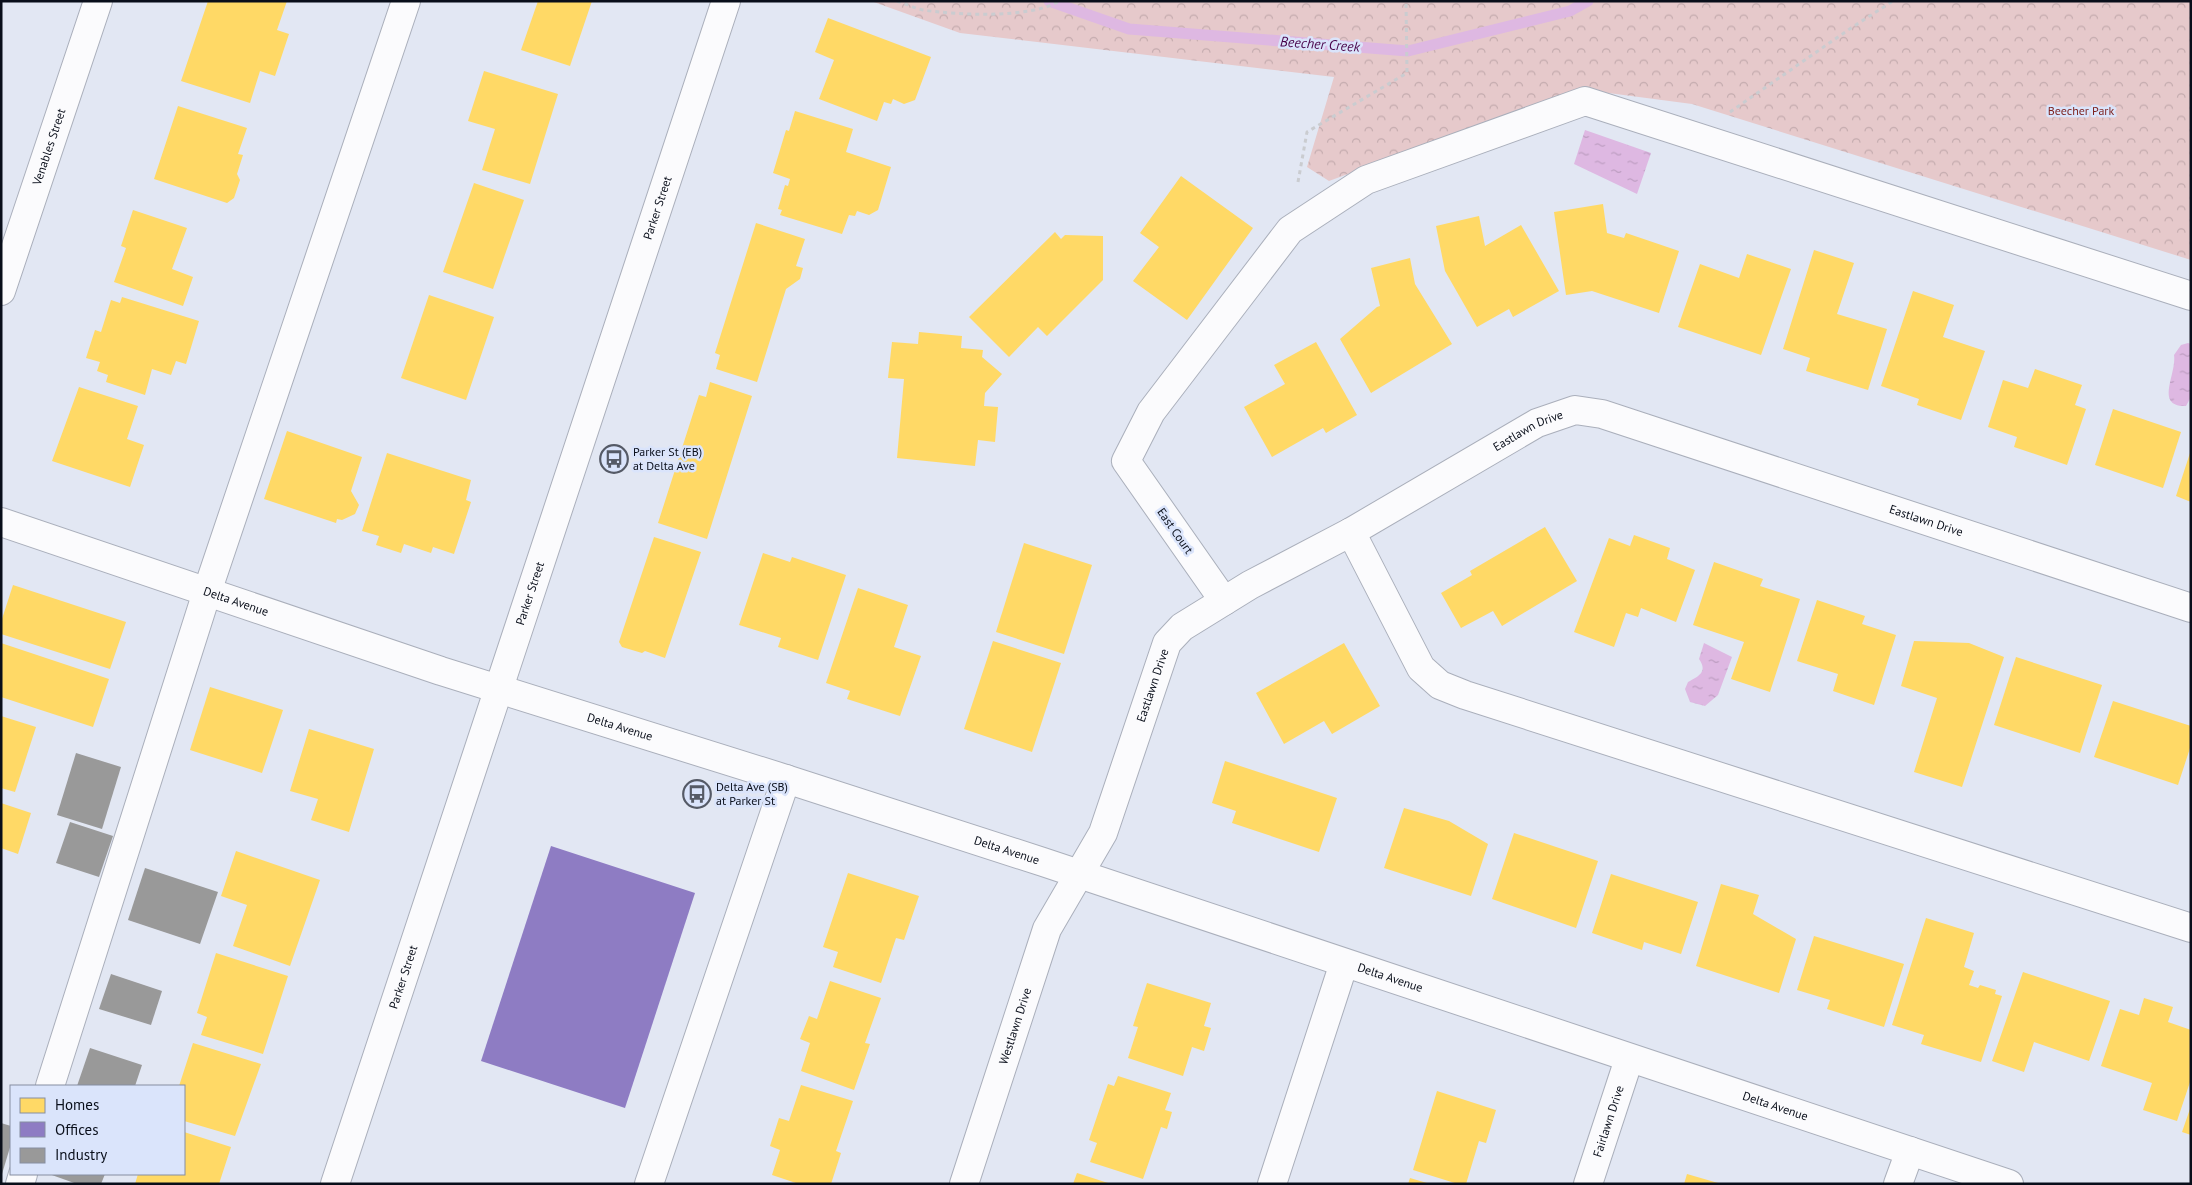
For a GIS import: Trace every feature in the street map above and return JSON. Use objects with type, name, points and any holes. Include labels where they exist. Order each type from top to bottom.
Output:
[{"type":"street","name":"Venables Street","points":[[1,291],[98,1]]},
{"type":"street","points":[[50,1085],[206,592],[406,1]]},
{"type":"street","name":"Parker Street","points":[[334,1184],[726,1]]},
{"type":"street","points":[[1290,230],[1366,180],[1585,101],[2191,296]]},
{"type":"street","name":"East Court","points":[[1224,601],[1126,461],[1151,412],[1290,230]]},
{"type":"street","name":"Eastlawn Drive","points":[[1078,874],[1103,833],[1167,643],[1182,626],[1250,585],[1351,532],[1537,423],[1575,410],[1588,411],[2191,608]]},
{"type":"street","name":"Delta Avenue","points":[[1,522],[498,689],[786,779],[1078,874],[2009,1184]]},
{"type":"street","points":[[1351,532],[1421,668],[1440,685],[1465,695],[2191,928]]},
{"type":"street","points":[[649,1184],[786,779]]},
{"type":"street","name":"Westlawn Drive","points":[[964,1184],[1047,930],[1078,874]]},
{"type":"street","points":[[1272,1184],[1344,963]]},
{"type":"street","name":"Fairlawn Drive","points":[[1588,1184],[1630,1059]]},
{"type":"street","points":[[1898,1184],[1910,1151]]},
{"type":"path","points":[[897,1],[921,10],[992,14],[1047,8],[1059,1]]},
{"type":"path","points":[[1290,230],[1307,132],[1407,73],[1406,1]]},
{"type":"path","points":[[1694,136],[1893,1]]},
{"type":"green space","name":"Beecher Park","points":[[871,1],[2191,1],[2191,260],[1692,104],[1578,89],[1329,181],[1307,167],[1334,77],[960,33]]},
{"type":"water","points":[[1585,130],[1651,153],[1637,194],[1574,164]]},
{"type":"water","points":[[2191,344],[2191,397],[2186,406],[2176,405],[2171,401],[2169,395],[2174,355],[2181,345]]},
{"type":"water","points":[[1704,643],[1732,657],[1718,695],[1705,706],[1690,702],[1685,689],[1688,682],[1701,673],[1703,667],[1699,659]]},
{"type":"building: Homes","points":[[208,1],[287,1],[277,30],[289,34],[275,76],[260,71],[250,103],[181,81]]},
{"type":"building: Homes","points":[[538,1],[592,1],[570,66],[521,50]]},
{"type":"building: Homes","points":[[828,18],[931,57],[915,100],[904,104],[893,99],[891,104],[884,102],[877,121],[819,99],[834,60],[815,52]]},
{"type":"building: Homes","points":[[484,71],[558,94],[530,184],[482,170],[495,129],[468,121]]},
{"type":"building: Homes","points":[[178,106],[247,128],[238,154],[243,155],[237,174],[240,180],[234,198],[227,203],[154,179]]},
{"type":"building: Homes","points":[[795,111],[853,129],[846,152],[891,167],[878,210],[869,215],[857,211],[855,216],[849,215],[842,234],[780,215],[782,210],[778,209],[785,185],[788,186],[790,179],[773,173],[786,130],[789,131]]},
{"type":"building: Homes","points":[[1181,176],[1253,228],[1187,320],[1133,281],[1159,247],[1140,233]]},
{"type":"building: Homes","points":[[474,183],[524,200],[493,289],[443,272]]},
{"type":"building: Homes","points":[[1603,204],[1607,233],[1624,238],[1626,233],[1679,251],[1659,313],[1592,291],[1566,295],[1554,212]]},
{"type":"building: Homes","points":[[133,210],[187,228],[172,269],[193,277],[183,306],[114,282],[126,248],[121,246]]},
{"type":"building: Homes","points":[[1479,216],[1485,246],[1521,225],[1559,291],[1513,317],[1509,309],[1477,327],[1445,271],[1436,226]]},
{"type":"building: Homes","points":[[756,223],[805,239],[796,266],[803,268],[800,279],[786,289],[757,382],[716,369],[720,355],[715,353]]},
{"type":"building: Homes","points":[[1055,232],[1061,239],[1065,235],[1103,236],[1103,280],[1047,336],[1038,327],[1009,357],[969,317]]},
{"type":"building: Homes","points":[[1814,250],[1854,263],[1837,314],[1887,329],[1868,390],[1806,371],[1810,358],[1783,349]]},
{"type":"building: Homes","points":[[1747,254],[1791,269],[1761,355],[1678,327],[1700,264],[1739,278]]},
{"type":"building: Homes","points":[[1410,258],[1415,284],[1452,344],[1371,393],[1340,339],[1380,306],[1371,268]]},
{"type":"building: Homes","points":[[1913,291],[1954,305],[1943,337],[1985,351],[1961,420],[1917,405],[1919,399],[1881,386]]},
{"type":"building: Homes","points":[[429,295],[494,317],[466,400],[401,378]]},
{"type":"building: Homes","points":[[122,297],[199,321],[186,364],[176,361],[171,375],[152,369],[145,395],[106,382],[108,375],[97,371],[100,362],[86,358],[95,330],[101,332],[111,300],[120,303]]},
{"type":"building: Homes","points":[[919,332],[962,336],[961,348],[983,350],[982,357],[1002,374],[985,393],[984,406],[998,407],[995,442],[978,440],[975,466],[897,458],[904,379],[888,378],[892,342],[918,344]]},
{"type":"building: Homes","points":[[1316,342],[1357,415],[1326,433],[1323,428],[1272,457],[1244,407],[1285,384],[1274,365]]},
{"type":"building: Homes","points":[[2035,369],[2082,385],[2075,405],[2086,409],[2067,465],[2014,447],[2017,437],[1988,427],[2003,380],[2028,388]]},
{"type":"building: Homes","points":[[710,382],[752,396],[707,539],[658,523],[699,395],[706,397]]},
{"type":"building: Homes","points":[[79,387],[138,406],[127,439],[144,445],[130,487],[52,461]]},
{"type":"building: Homes","points":[[2113,409],[2181,432],[2163,488],[2095,465]]},
{"type":"building: Homes","points":[[287,431],[362,457],[351,491],[359,505],[355,514],[342,520],[337,519],[336,523],[264,499]]},
{"type":"building: Homes","points":[[387,453],[471,480],[466,500],[471,502],[454,554],[433,547],[431,553],[404,544],[401,553],[376,545],[379,536],[362,531]]},
{"type":"building: Homes","points":[[2191,453],[2191,502],[2176,496]]},
{"type":"building: Homes","points":[[1545,527],[1577,581],[1502,626],[1493,611],[1461,628],[1441,593],[1472,575],[1470,571]]},
{"type":"building: Homes","points":[[1634,535],[1670,548],[1667,559],[1695,570],[1676,622],[1641,608],[1638,617],[1626,613],[1614,647],[1574,632],[1609,538],[1630,546]]},
{"type":"building: Homes","points":[[654,537],[701,552],[665,658],[645,651],[642,653],[622,647],[619,642]]},
{"type":"building: Homes","points":[[1024,543],[1092,565],[1064,654],[996,632]]},
{"type":"building: Homes","points":[[763,553],[790,562],[792,557],[846,575],[818,660],[778,647],[781,638],[739,625]]},
{"type":"building: Homes","points":[[1714,562],[1763,579],[1760,586],[1800,599],[1770,692],[1731,679],[1744,642],[1693,625]]},
{"type":"building: Homes","points":[[13,585],[126,622],[110,669],[1,634],[1,622]]},
{"type":"building: Homes","points":[[858,588],[908,605],[894,647],[921,656],[900,716],[847,699],[850,691],[826,683]]},
{"type":"building: Homes","points":[[1817,600],[1865,616],[1862,624],[1896,635],[1874,705],[1833,691],[1838,674],[1797,661]]},
{"type":"building: Homes","points":[[993,641],[1061,663],[1032,752],[964,729]]},
{"type":"building: Homes","points":[[1914,641],[1969,643],[2004,657],[1962,787],[1914,772],[1937,698],[1901,686]]},
{"type":"building: Homes","points":[[1,643],[109,679],[93,727],[1,697]]},
{"type":"building: Homes","points":[[1344,643],[1380,706],[1332,734],[1324,721],[1284,744],[1256,693]]},
{"type":"building: Homes","points":[[2016,657],[2102,685],[2080,753],[1994,725]]},
{"type":"building: Homes","points":[[210,687],[283,710],[262,773],[190,750]]},
{"type":"building: Homes","points":[[2113,701],[2191,726],[2191,745],[2178,785],[2094,757]]},
{"type":"building: Homes","points":[[1,716],[36,727],[15,792],[1,788]]},
{"type":"building: Homes","points":[[309,729],[374,749],[349,832],[311,820],[318,799],[290,791]]},
{"type":"building: Homes","points":[[1225,761],[1337,798],[1319,852],[1232,823],[1236,811],[1212,803]]},
{"type":"building: Homes","points":[[1,803],[31,813],[18,854],[1,848]]},
{"type":"building: Homes","points":[[1404,808],[1449,821],[1488,844],[1471,896],[1384,868]]},
{"type":"building: Homes","points":[[1514,833],[1598,861],[1576,928],[1492,899]]},
{"type":"building: Homes","points":[[236,851],[320,880],[290,966],[233,946],[247,905],[221,896]]},
{"type":"building: Homes","points":[[848,873],[919,896],[904,940],[896,938],[881,983],[833,967],[838,952],[823,947]]},
{"type":"building: Homes","points":[[1611,874],[1698,902],[1681,954],[1644,942],[1642,950],[1592,933]]},
{"type":"building: Homes","points":[[1721,884],[1759,895],[1753,914],[1796,939],[1779,993],[1696,966]]},
{"type":"building: Homes","points":[[1926,918],[1974,933],[1964,967],[1974,971],[1969,985],[1978,988],[1980,985],[1996,990],[1995,994],[2002,996],[1981,1062],[1921,1044],[1924,1035],[1892,1025]]},
{"type":"building: Homes","points":[[1814,936],[1904,964],[1884,1027],[1827,1009],[1830,1000],[1797,990]]},
{"type":"building: Homes","points":[[216,953],[288,976],[263,1054],[201,1035],[207,1017],[197,1013]]},
{"type":"building: Homes","points":[[2023,972],[2110,1001],[2089,1061],[2034,1042],[2024,1072],[1992,1061]]},
{"type":"building: Homes","points":[[830,981],[881,998],[865,1043],[870,1044],[854,1090],[801,1071],[810,1043],[800,1039],[809,1016],[817,1019]]},
{"type":"building: Homes","points":[[1147,983],[1211,1003],[1204,1026],[1211,1028],[1204,1051],[1192,1047],[1183,1076],[1128,1058],[1138,1027],[1133,1026]]},
{"type":"building: Homes","points":[[2144,998],[2173,1007],[2168,1022],[2191,1030],[2191,1079],[2177,1121],[2143,1110],[2152,1083],[2101,1066],[2120,1009],[2139,1015]]},
{"type":"building: Homes","points":[[193,1043],[261,1064],[235,1136],[185,1121],[185,1085],[179,1085]]},
{"type":"building: Homes","points":[[1118,1076],[1171,1093],[1165,1110],[1172,1112],[1167,1129],[1161,1127],[1143,1179],[1090,1162],[1097,1143],[1089,1140],[1108,1084],[1114,1086]]},
{"type":"building: Homes","points":[[801,1085],[853,1101],[836,1151],[841,1153],[831,1184],[799,1184],[772,1175],[780,1150],[770,1146],[779,1118],[789,1121]]},
{"type":"building: Homes","points":[[1437,1091],[1496,1110],[1486,1143],[1479,1141],[1466,1184],[1458,1184],[1413,1170]]},
{"type":"building: Homes","points":[[2191,1106],[2191,1135],[2182,1132]]},
{"type":"building: Homes","points":[[185,1132],[231,1147],[219,1184],[135,1184],[138,1175],[185,1175]]},
{"type":"building: Homes","points":[[1077,1173],[1108,1183],[1108,1184],[1073,1184]]},
{"type":"building: Homes","points":[[1687,1174],[1718,1183],[1718,1184],[1684,1184]]},
{"type":"building: Homes","points":[[1410,1178],[1427,1183],[1427,1184],[1408,1184]]},
{"type":"building: Offices","points":[[551,846],[695,893],[625,1108],[481,1061]]},
{"type":"building: Industry","points":[[76,753],[121,767],[102,829],[57,815]]},
{"type":"building: Industry","points":[[70,822],[113,836],[99,877],[56,863]]},
{"type":"building: Industry","points":[[145,868],[218,892],[200,944],[128,920]]},
{"type":"building: Industry","points":[[111,974],[162,991],[151,1025],[99,1009]]},
{"type":"building: Industry","points":[[90,1048],[142,1065],[135,1085],[77,1085]]},
{"type":"building: Industry","points":[[1,1123],[10,1126],[10,1147],[2,1174]]},
{"type":"building: Industry","points":[[52,1175],[105,1175],[101,1184],[77,1184]]},
{"type":"waterway","name":"Beecher Creek","points":[[1049,1],[1129,29],[1408,51],[1570,11],[1588,1]]},
{"type":"place","name":"Parker St (EB) at Delta Ave","points":[[614,459]]},
{"type":"place","name":"Delta Ave (SB) at Parker St","points":[[697,794]]}]
